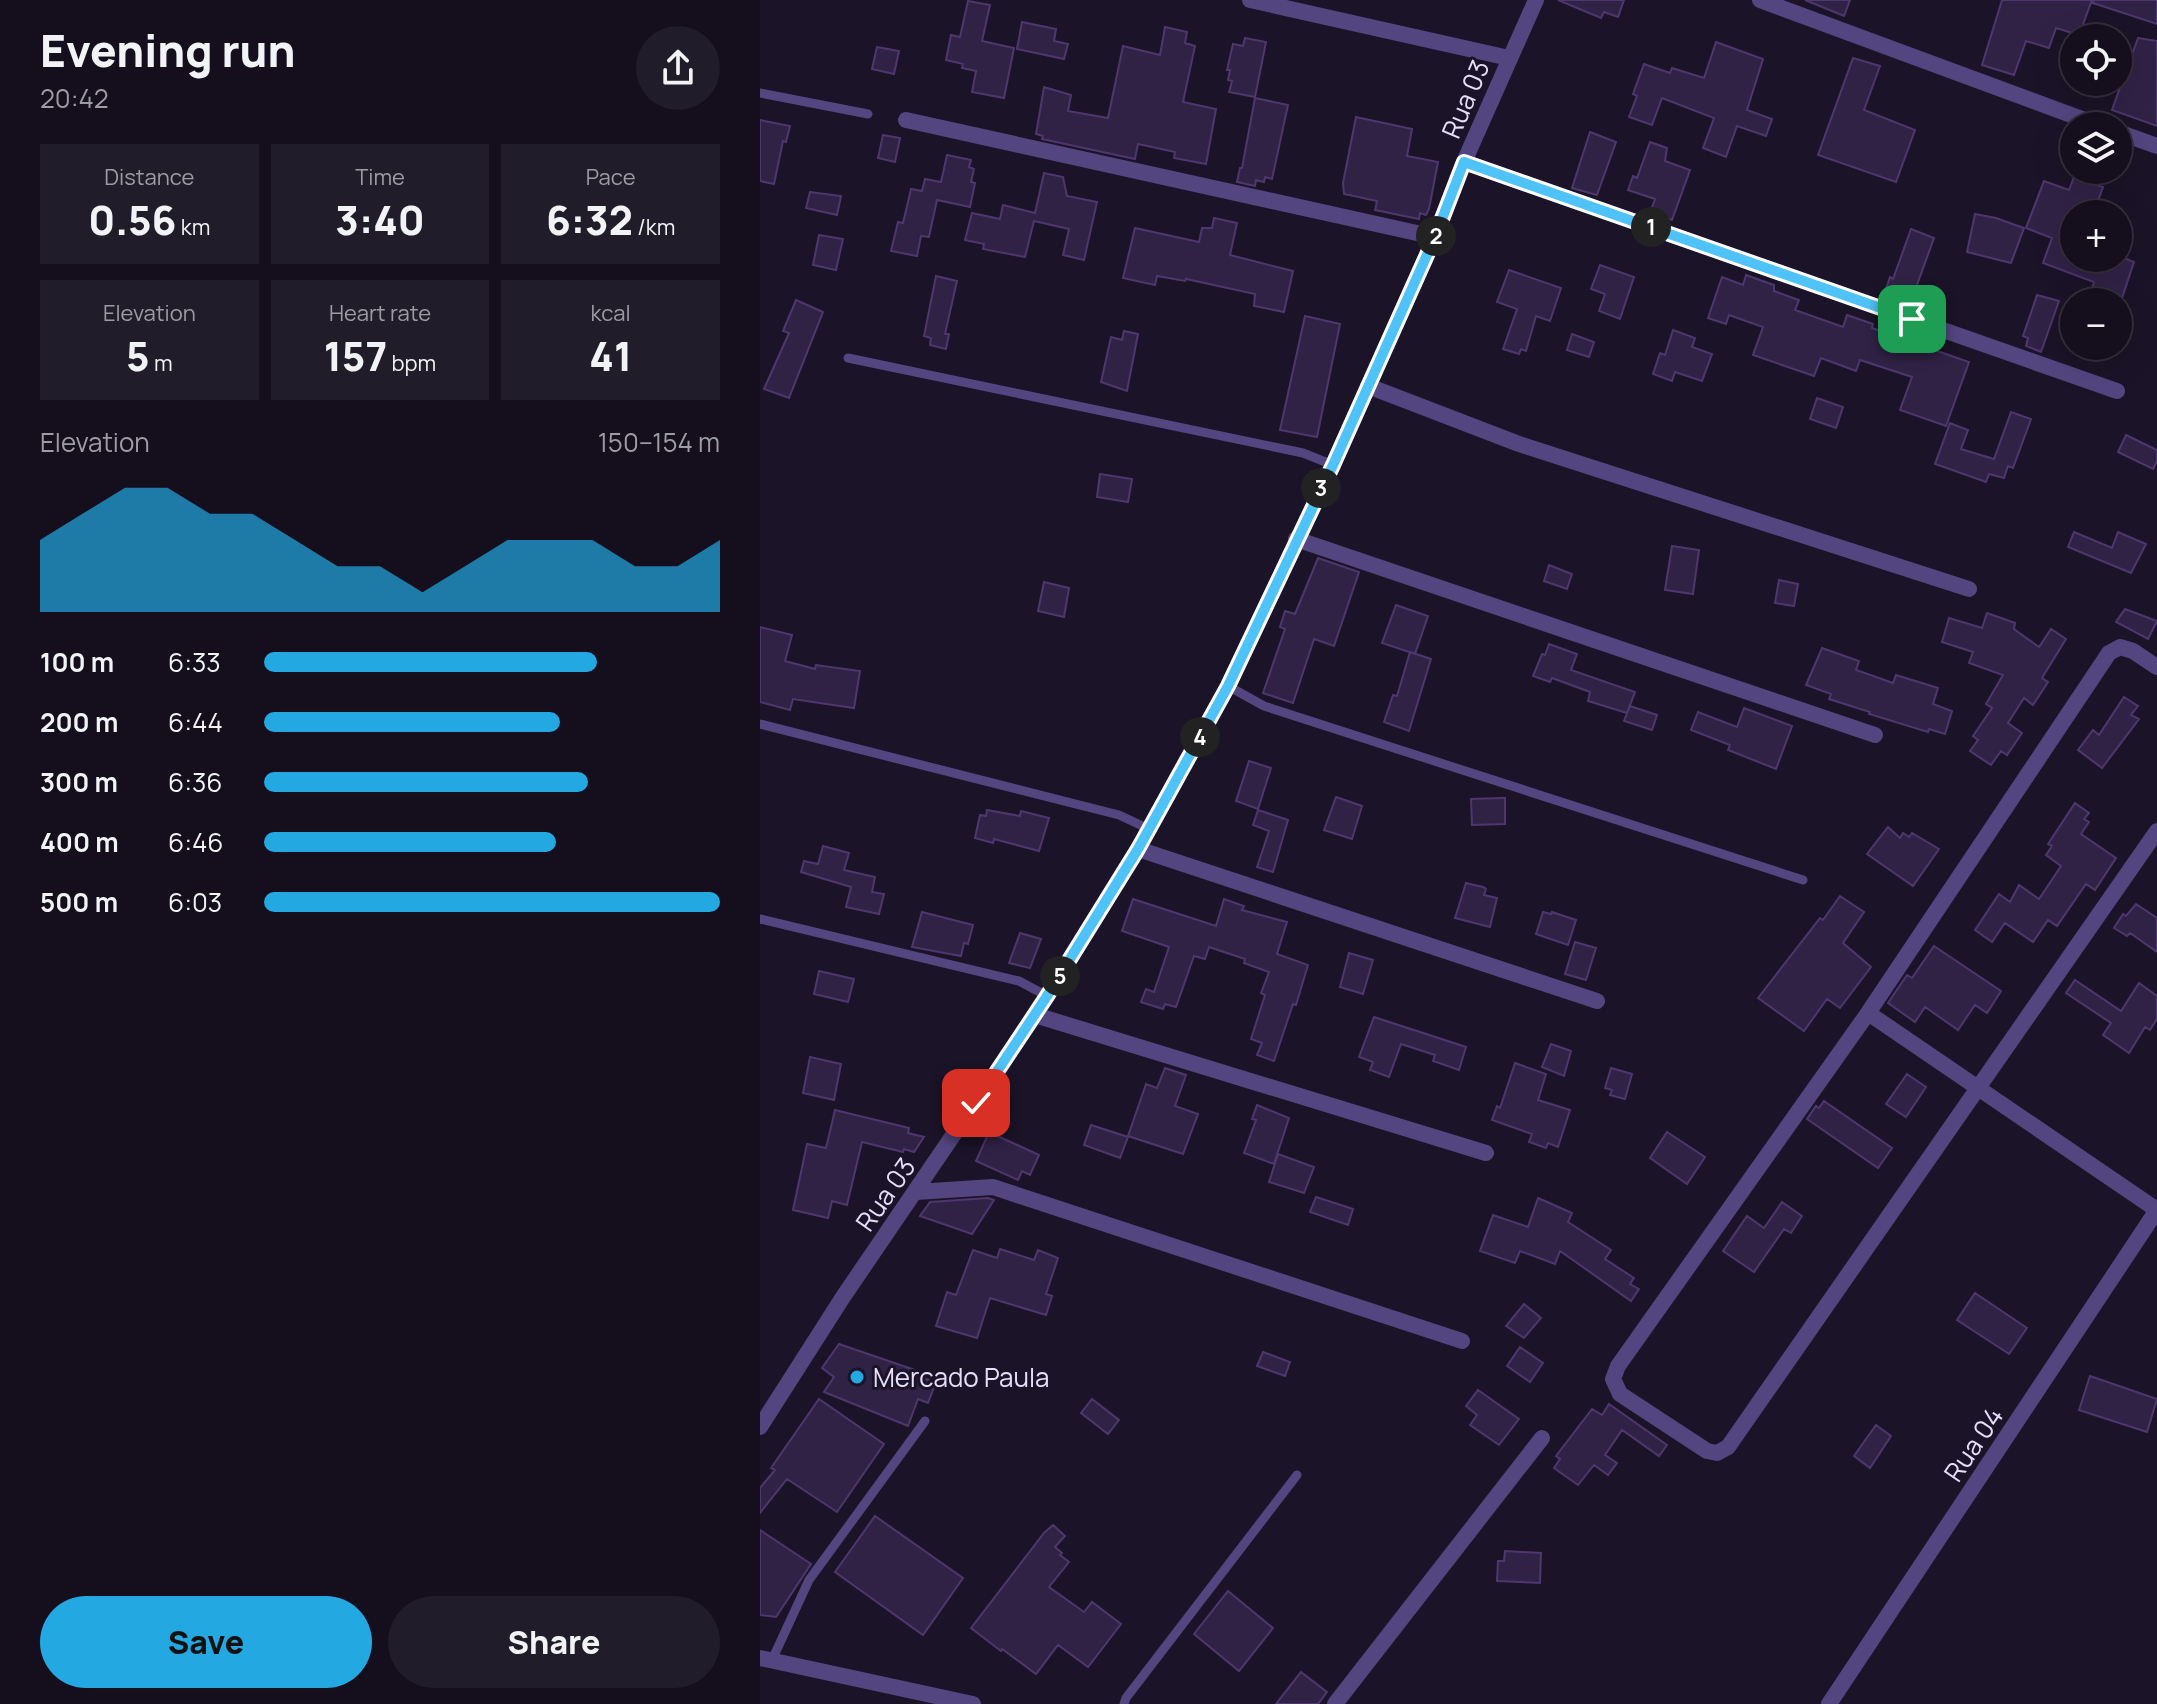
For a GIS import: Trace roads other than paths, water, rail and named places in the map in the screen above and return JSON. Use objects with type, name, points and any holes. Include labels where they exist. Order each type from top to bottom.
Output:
[{"type":"street","points":[[1250,0],[1509,58]]},
{"type":"street","name":"Rua 03","points":[[761,1424],[843,1297],[1035,1015],[1138,849],[1228,686],[1333,465],[1536,0]]},
{"type":"street","points":[[1760,0],[2063,112]]},
{"type":"street","points":[[906,120],[1435,237]]},
{"type":"street","points":[[2132,137],[2157,146]]},
{"type":"street","points":[[1464,162],[2117,391]]},
{"type":"street","points":[[1368,386],[1519,444],[1969,589]]},
{"type":"street","points":[[1296,539],[1875,735]]},
{"type":"street","points":[[2157,667],[2133,651],[2120,647],[2109,653],[1868,1013],[1618,1366],[1613,1379],[1620,1394],[1707,1451],[1717,1453],[1728,1447],[2157,831]]},
{"type":"street","points":[[1138,849],[1597,1001]]},
{"type":"street","points":[[1868,1013],[2157,1210]]},
{"type":"street","points":[[1035,1015],[1486,1153]]},
{"type":"street","points":[[916,1192],[993,1187],[1462,1341]]},
{"type":"street","name":"Rua 04","points":[[1829,1704],[2157,1210]]},
{"type":"street","points":[[1335,1704],[1542,1438]]},
{"type":"street","points":[[766,1659],[973,1704]]},
{"type":"lane","points":[[760,93],[868,114]]},
{"type":"lane","points":[[848,358],[1303,453],[1333,465]]},
{"type":"lane","points":[[1228,686],[1264,706],[1803,880]]},
{"type":"lane","points":[[760,724],[1119,815],[1149,829]]},
{"type":"lane","points":[[760,919],[1019,981],[1047,996]]},
{"type":"lane","points":[[766,1659],[809,1580],[925,1421]]},
{"type":"lane","points":[[1124,1704],[1297,1475]]},
{"type":"place","name":"Mercado Paula","points":[[857,1377]]}]
